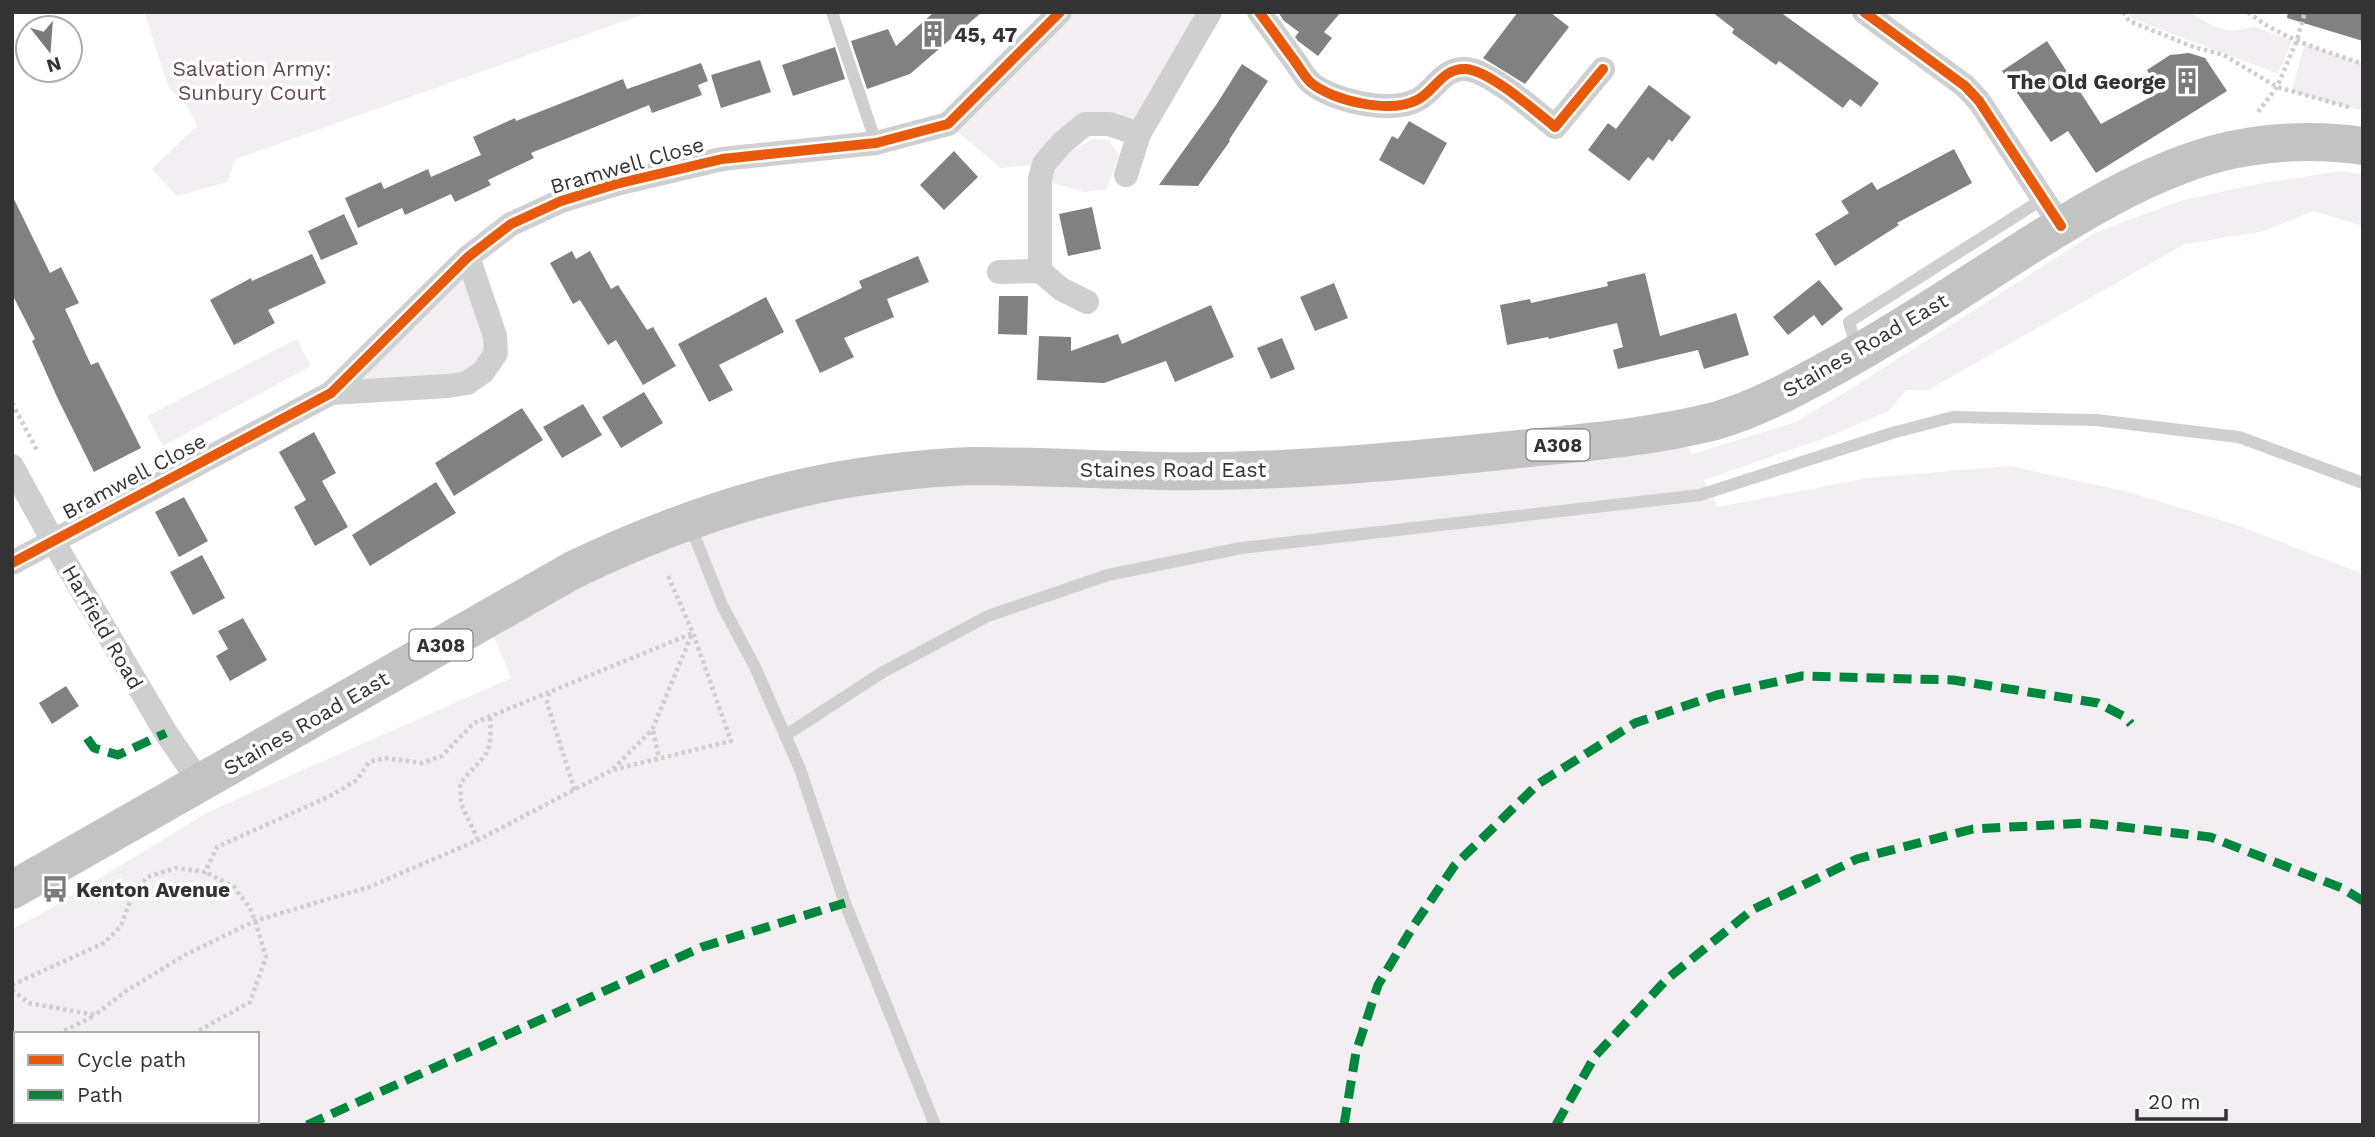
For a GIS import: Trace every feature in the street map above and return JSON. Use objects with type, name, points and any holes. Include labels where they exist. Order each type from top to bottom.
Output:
[{"type":"highway","name":"Staines Road East","points":[[12,890],[573,570],[630,543],[689,522],[772,496],[858,477],[955,467],[1167,471],[1266,469],[1429,459],[1679,430],[1723,418],[1789,391],[1858,354],[2052,212],[2111,196],[2165,172],[2230,150],[2294,143],[2333,142],[2363,146]]},
{"type":"street","name":"Bramwell Close","points":[[12,563],[331,393],[468,257],[511,224],[561,201],[616,184],[722,159],[876,143],[948,124],[1060,12]]},
{"type":"street","points":[[1126,176],[1139,134],[1210,12]]},
{"type":"street","points":[[1259,12],[1310,82],[1336,96],[1366,105],[1391,106],[1418,100],[1443,77],[1465,69],[1484,75],[1555,127],[1603,69]]},
{"type":"street","points":[[1864,12],[1965,86],[1979,101],[2052,212]]},
{"type":"street","points":[[1040,271],[1040,179],[1044,164],[1061,144],[1085,124],[1109,124],[1139,134]]},
{"type":"street","name":"Bramwell Close","points":[[331,393],[448,386],[467,383],[484,372],[495,354],[495,336],[468,257]]},
{"type":"street","points":[[999,272],[1040,271],[1061,289],[1087,302]]},
{"type":"street","name":"Harfield Road","points":[[12,466],[166,733],[201,784]]},
{"type":"lane","points":[[832,12],[876,143]]},
{"type":"lane","points":[[786,735],[883,672],[988,616],[1108,575],[1241,548],[1700,495],[1892,433],[1953,417],[2096,419],[2239,437],[2363,483]]},
{"type":"lane","points":[[689,522],[722,605],[755,667],[800,769],[845,903],[935,1125]]},
{"type":"path","points":[[2123,12],[2129,21],[2194,47],[2224,55],[2277,88],[2363,111]]},
{"type":"path","points":[[2248,12],[2264,26],[2363,64]]},
{"type":"path","points":[[2230,150],[2277,88],[2297,40],[2305,12]]},
{"type":"path","points":[[62,1032],[95,1015],[123,993],[185,956],[255,921],[369,887],[478,840],[612,770],[731,741],[693,633],[668,576]]},
{"type":"path","points":[[205,872],[217,847],[330,796],[357,780],[369,762],[385,758],[422,763],[442,755],[474,723],[693,633]]},
{"type":"path","points":[[612,770],[652,730],[693,633]]},
{"type":"path","points":[[549,692],[547,704],[575,791]]},
{"type":"path","points":[[478,840],[461,804],[460,784],[473,767],[488,755],[492,742],[490,717]]},
{"type":"path","points":[[652,730],[659,758]]},
{"type":"path","points":[[12,985],[104,943],[121,926],[130,901],[147,877],[176,868],[205,872],[234,887],[250,908],[266,957],[250,1002],[197,1032]]},
{"type":"path","points":[[12,990],[29,1003],[95,1015]]},
{"type":"green space","name":"Salvation Army: Sunbury Court","points":[[144,12],[649,12],[236,159],[227,182],[177,196],[152,169],[197,126],[189,108],[169,88]]},
{"type":"green space","points":[[1060,12],[1210,12],[1139,134],[1109,124],[1044,164],[1001,168],[948,124]]},
{"type":"green space","points":[[2127,12],[2189,12],[2215,27],[2232,31],[2255,27],[2292,41],[2278,74],[2131,18]]},
{"type":"green space","points":[[2305,44],[2363,64],[2363,111],[2291,92]]},
{"type":"green space","points":[[1093,139],[1109,140],[1119,155],[1106,190],[1084,192],[1050,182],[1066,155]]},
{"type":"green space","points":[[2342,171],[2363,175],[2363,226],[2313,211],[2264,231],[2185,244],[1928,390],[1906,390],[1889,411],[1828,437],[1704,480],[1718,507],[1868,478],[2010,466],[2128,492],[2237,525],[2363,574],[2363,1125],[12,1125],[12,929],[208,812],[511,678],[486,618],[772,496],[1679,430],[1692,454],[1796,422],[2096,232],[2183,200],[2263,183]]},
{"type":"green space","points":[[468,257],[495,336],[483,372],[331,393]]},
{"type":"green space","points":[[297,339],[311,366],[163,446],[147,416]]},
{"type":"building","points":[[934,12],[982,12],[910,74],[867,89],[851,41],[888,29],[896,46]]},
{"type":"building","points":[[1278,12],[1341,12],[1324,32],[1332,38],[1318,56],[1298,41],[1295,37],[1299,32],[1284,21]]},
{"type":"building","points":[[1518,12],[1550,12],[1569,27],[1525,84],[1483,58]]},
{"type":"building","points":[[1712,12],[1780,12],[1879,83],[1861,107],[1850,99],[1843,108],[1779,61],[1776,65],[1732,33],[1734,29]]},
{"type":"building","points":[[2288,12],[2363,12],[2363,41],[2287,18]]},
{"type":"building","points":[[2047,41],[2101,124],[2160,92],[2147,70],[2170,55],[2189,53],[2205,58],[2227,91],[2096,173],[2068,131],[2051,142],[2002,71]]},
{"type":"building","points":[[835,47],[845,79],[793,96],[782,65]]},
{"type":"building","points":[[760,60],[771,92],[721,108],[711,75]]},
{"type":"building","points":[[701,63],[708,81],[698,85],[702,95],[652,113],[649,105],[531,153],[534,158],[488,180],[491,185],[455,202],[451,194],[405,215],[402,208],[358,228],[345,198],[381,182],[384,189],[428,169],[431,177],[481,155],[473,137],[515,118],[516,121],[623,79],[627,89]]},
{"type":"building","points":[[1242,64],[1268,81],[1230,141],[1198,186],[1159,185],[1216,105]]},
{"type":"building","points":[[1649,85],[1691,117],[1672,142],[1669,139],[1653,161],[1648,157],[1629,181],[1588,150],[1608,123],[1616,129]]},
{"type":"building","points":[[1409,121],[1447,143],[1424,185],[1379,160],[1392,136],[1398,139]]},
{"type":"building","points":[[1954,149],[1972,183],[1897,223],[1899,225],[1835,266],[1815,234],[1849,213],[1841,201],[1872,182],[1877,190]]},
{"type":"building","points":[[954,151],[978,177],[944,210],[920,185]]},
{"type":"building","points":[[12,195],[50,273],[61,267],[79,303],[65,309],[91,365],[98,362],[141,448],[94,472],[58,399],[32,341],[35,339],[12,294]]},
{"type":"building","points":[[1092,207],[1101,249],[1068,256],[1059,214]]},
{"type":"building","points":[[344,214],[358,244],[321,260],[308,231]]},
{"type":"building","points":[[572,251],[576,259],[590,251],[611,289],[618,285],[647,330],[653,327],[676,366],[643,385],[616,340],[608,345],[580,300],[573,304],[550,263]]},
{"type":"building","points":[[312,254],[326,283],[268,310],[275,323],[234,345],[210,300],[251,278],[252,281]]},
{"type":"building","points":[[918,256],[929,282],[887,299],[894,317],[844,338],[854,357],[820,373],[795,320],[862,288],[859,281]]},
{"type":"building","points":[[1645,273],[1660,336],[1736,313],[1749,355],[1704,369],[1698,350],[1618,369],[1613,350],[1623,347],[1617,323],[1549,339],[1548,337],[1507,345],[1500,305],[1530,299],[1531,303],[1608,286],[1607,282]]},
{"type":"building","points":[[1819,280],[1843,309],[1822,326],[1814,315],[1788,335],[1773,317]]},
{"type":"building","points":[[1334,283],[1348,318],[1315,331],[1300,297]]},
{"type":"building","points":[[999,296],[1028,296],[1027,335],[998,334]]},
{"type":"building","points":[[766,297],[784,332],[719,365],[733,390],[709,402],[678,344]]},
{"type":"building","points":[[1211,305],[1234,357],[1175,382],[1166,361],[1104,383],[1037,380],[1039,336],[1071,337],[1071,351],[1118,334],[1122,344]]},
{"type":"building","points":[[1282,338],[1295,369],[1271,379],[1257,348]]},
{"type":"building","points":[[644,392],[663,423],[621,448],[602,417]]},
{"type":"building","points":[[583,404],[602,435],[562,458],[543,427]]},
{"type":"building","points":[[522,408],[543,440],[454,496],[435,463]]},
{"type":"building","points":[[314,432],[336,473],[322,481],[348,527],[315,546],[294,507],[306,500],[279,452]]},
{"type":"building","points":[[436,482],[456,513],[370,566],[352,535]]},
{"type":"building","points":[[184,497],[208,541],[179,557],[155,512]]},
{"type":"building","points":[[202,555],[225,598],[193,615],[170,572]]},
{"type":"building","points":[[243,618],[267,660],[230,681],[216,656],[228,649],[218,631]]},
{"type":"building","points":[[66,686],[79,706],[52,724],[39,703]]},
{"type":"marked path","points":[[1344,1125],[1356,1052],[1378,985],[1414,925],[1455,865],[1538,784],[1635,723],[1717,695],[1802,676],[1953,680],[2098,703],[2125,717],[2131,724]]},
{"type":"marked path","points":[[87,738],[94,748],[118,755],[166,733]]},
{"type":"marked path","points":[[1556,1125],[1595,1056],[1667,979],[1752,910],[1857,859],[1973,829],[2088,823],[2210,837],[2342,888],[2363,901]]},
{"type":"marked path","points":[[307,1125],[702,947],[845,903]]},
{"type":"cycle path","points":[[12,563],[331,393],[468,257],[511,224],[561,201],[616,184],[722,159],[876,143],[948,124],[1060,12]]},
{"type":"cycle path","points":[[1259,12],[1310,82],[1332,95],[1362,103],[1392,106],[1406,104],[1423,96],[1451,72],[1466,69],[1476,71],[1499,84],[1555,127],[1603,69]]},
{"type":"cycle path","points":[[1864,12],[1965,86],[1979,101],[2061,226]]},
{"type":"place","name":"45, 47","points":[[933,34]]},
{"type":"place","name":"The Old George","points":[[2187,81]]},
{"type":"place","name":"Kenton Avenue","points":[[55,889]]}]
